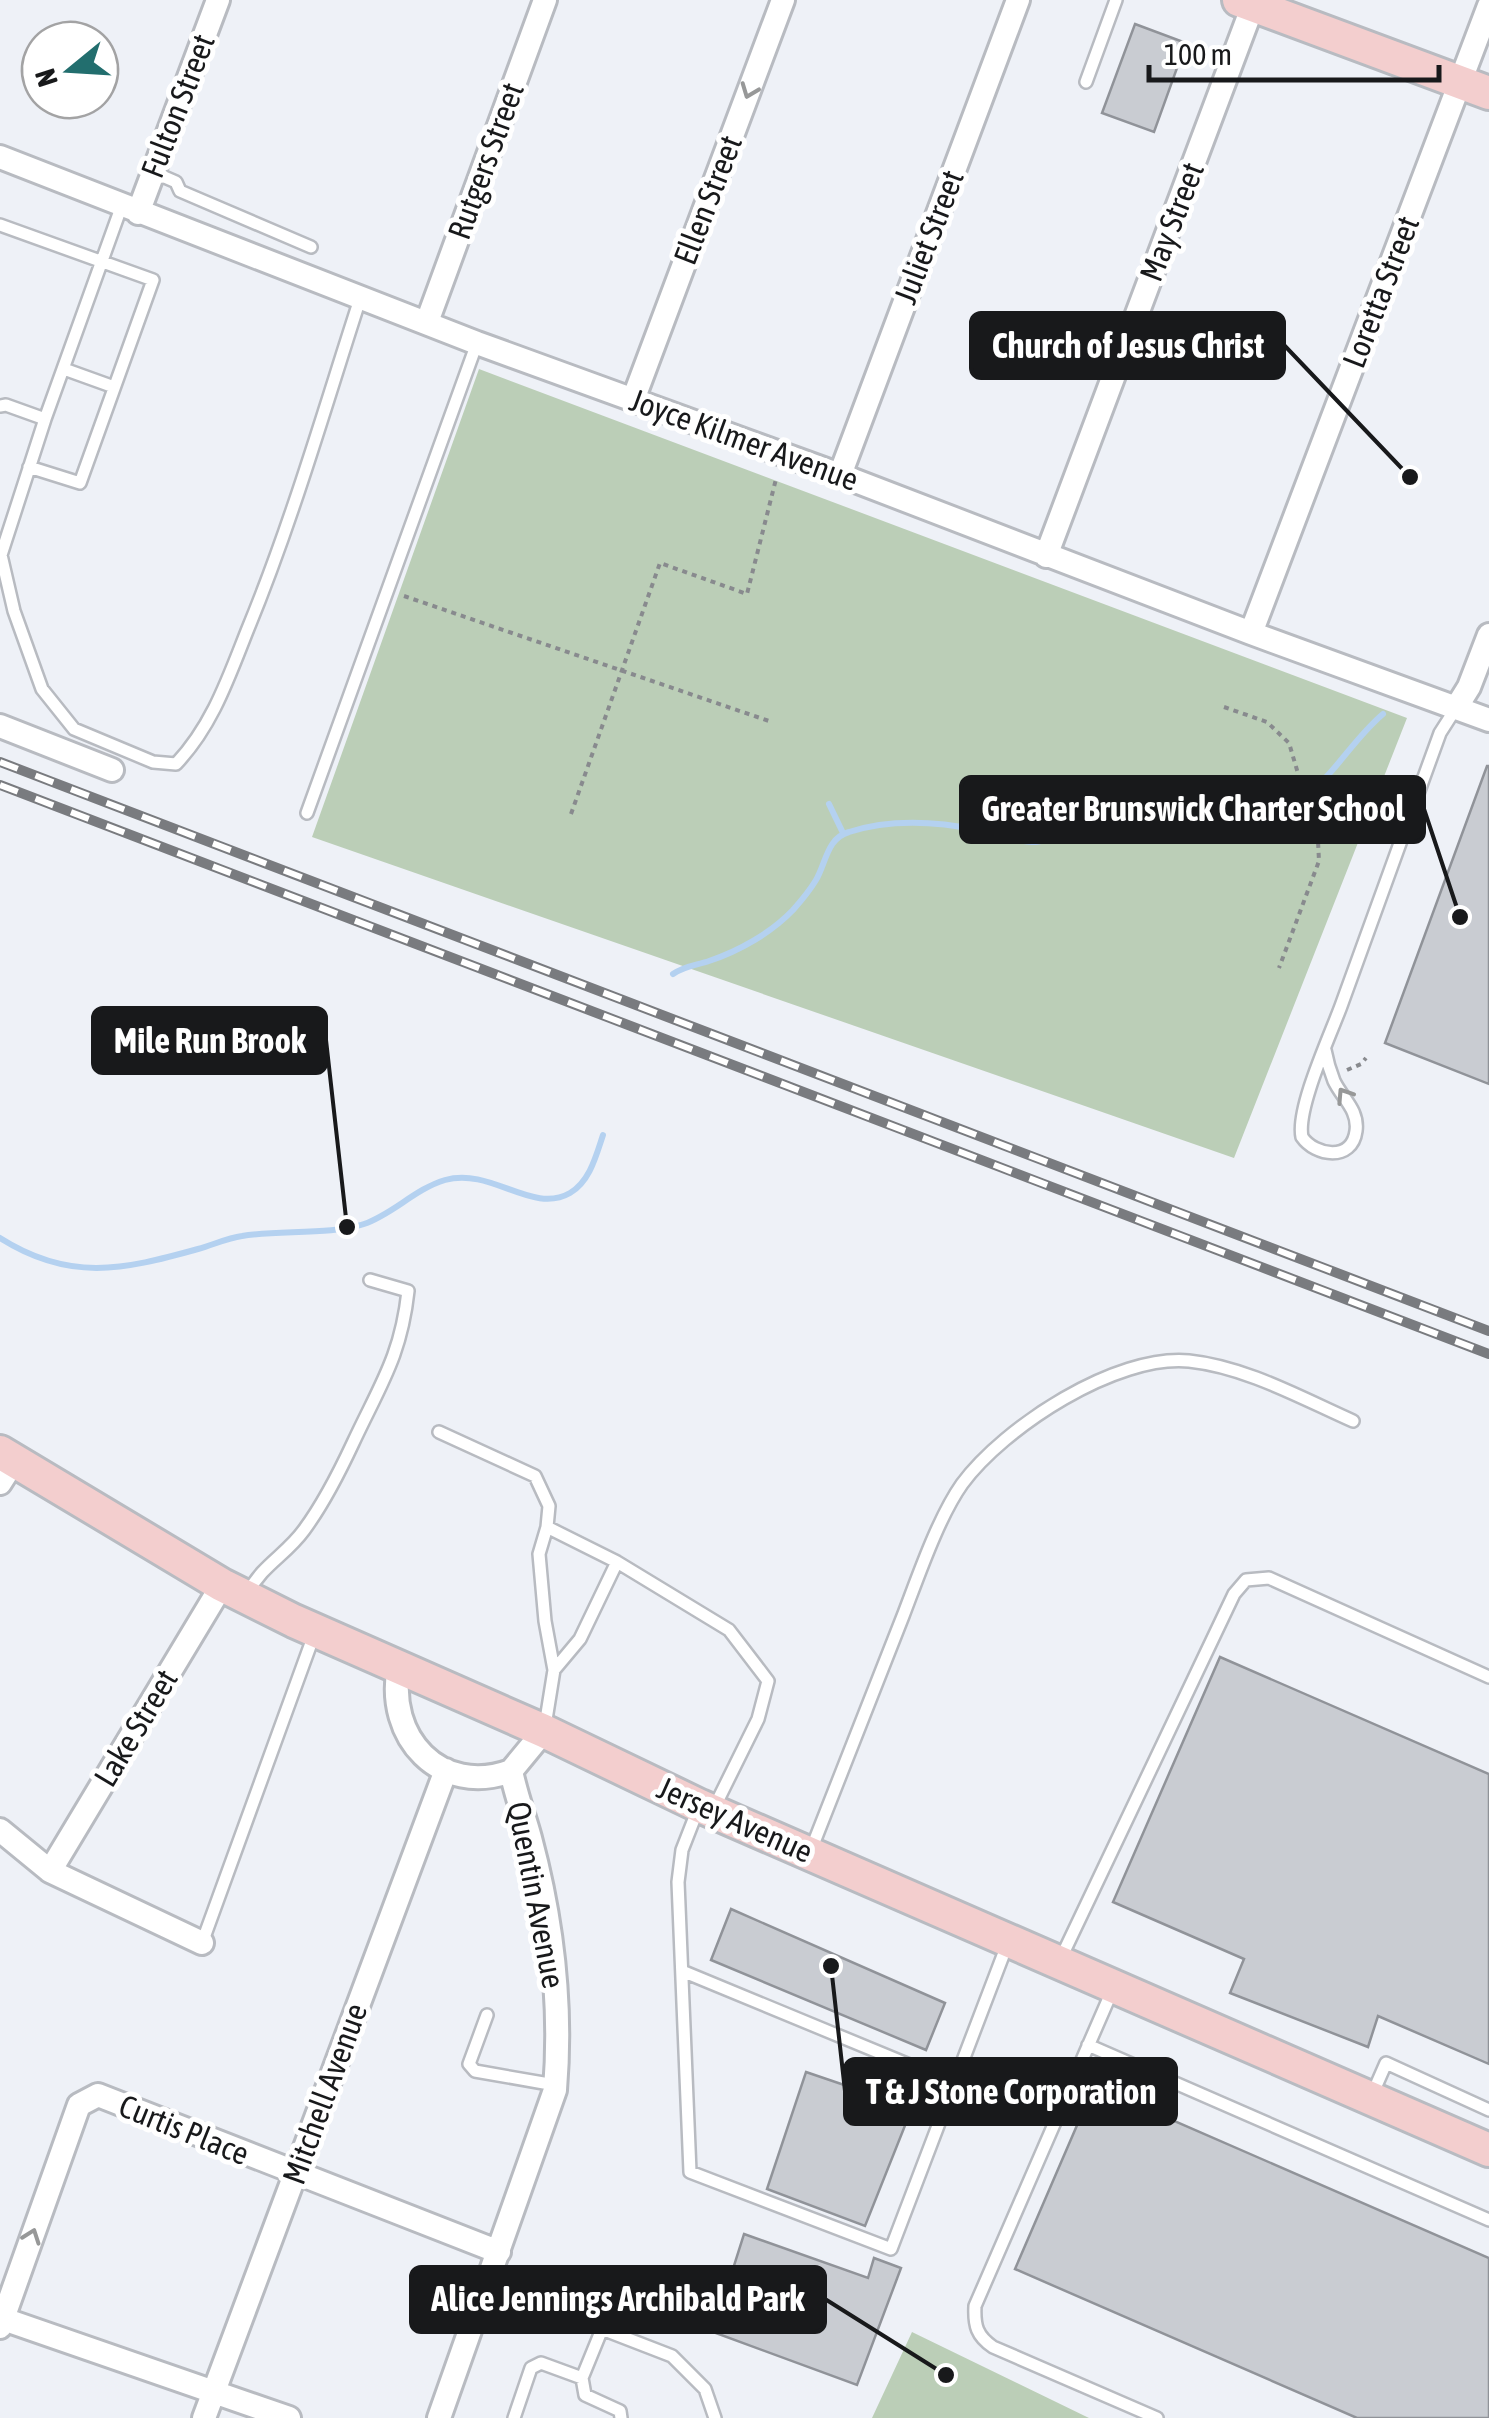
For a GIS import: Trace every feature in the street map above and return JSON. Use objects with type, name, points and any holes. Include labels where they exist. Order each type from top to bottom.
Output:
[{"type":"street","name":"Fulton Street","points":[[130,209],[153,172],[218,0]]},
{"type":"street","name":"Rutgers Street","points":[[427,322],[545,0]]},
{"type":"street","name":"Ellen Street","points":[[634,400],[784,0]]},
{"type":"street","name":"Juliet Street","points":[[840,475],[1018,0]]},
{"type":"street","points":[[1249,2],[1475,88]]},
{"type":"street","name":"May Street","points":[[1046,556],[1249,2]]},
{"type":"street","name":"Loretta Street","points":[[1250,633],[1475,88],[1489,6]]},
{"type":"street","name":"Joyce Kilmer Avenue","points":[[0,157],[360,299],[1489,720]]},
{"type":"street","points":[[1456,708],[1469,687],[1489,635]]},
{"type":"street","points":[[0,726],[112,770]]},
{"type":"street","name":"Jersey Avenue","points":[[5,1466],[234,1591],[316,1630],[706,1808],[1489,2150]]},
{"type":"street","name":"Lake Street","points":[[50,1871],[234,1591]]},
{"type":"street","points":[[399,1667],[396,1698],[405,1732],[421,1754],[446,1770],[476,1777],[512,1772],[544,1731]]},
{"type":"street","name":"Mitchell Avenue","points":[[204,2418],[446,1770]]},
{"type":"street","name":"Quentin Avenue","points":[[439,2418],[556,2085],[559,2032],[552,1942],[512,1772]]},
{"type":"street","points":[[0,1830],[50,1871],[202,1943]]},
{"type":"street","name":"Curtis Place","points":[[2,2323],[79,2105],[98,2095],[499,2252]]},
{"type":"street","points":[[2,2323],[289,2418]]},
{"type":"lane","points":[[1086,82],[1116,0]]},
{"type":"lane","points":[[153,172],[176,182],[180,191],[311,247]]},
{"type":"lane","points":[[130,209],[102,263],[0,555],[14,611],[42,689],[74,729],[153,762],[176,764],[213,715],[296,503],[360,299]]},
{"type":"lane","points":[[0,225],[153,280],[80,483],[29,468]]},
{"type":"lane","points":[[307,813],[390,591],[476,342]]},
{"type":"lane","points":[[64,369],[114,387]]},
{"type":"lane","points":[[0,406],[45,419]]},
{"type":"lane","points":[[1324,1050],[1336,1084],[1354,1112],[1356,1132],[1346,1148],[1326,1154],[1308,1145],[1300,1126],[1324,1050],[1440,733],[1456,708]]},
{"type":"lane","points":[[234,1591],[300,1536],[319,1509],[392,1365],[403,1332],[408,1291],[370,1280]]},
{"type":"lane","points":[[810,1854],[924,1562],[960,1486],[1010,1436],[1055,1402],[1095,1383],[1150,1366],[1184,1361],[1212,1365],[1269,1383],[1353,1420]]},
{"type":"lane","points":[[438,1432],[535,1476],[550,1506],[539,1554],[554,1670],[544,1731]]},
{"type":"lane","points":[[548,1527],[617,1562],[729,1630],[768,1681],[758,1719],[682,1850],[678,1882],[690,2172],[891,2248],[1009,1941]]},
{"type":"lane","points":[[554,1670],[580,1639],[617,1562]]},
{"type":"lane","points":[[1058,1962],[1234,1594],[1246,1580],[1269,1578],[1489,1677]]},
{"type":"lane","points":[[202,1943],[316,1630]]},
{"type":"lane","points":[[682,1971],[953,2083]]},
{"type":"lane","points":[[1114,1987],[974,2306],[974,2324],[980,2338],[994,2347],[1157,2418]]},
{"type":"lane","points":[[487,2015],[469,2064],[475,2071],[556,2085]]},
{"type":"lane","points":[[1088,2045],[1489,2220]]},
{"type":"lane","points":[[1371,2099],[1386,2064],[1489,2110]]},
{"type":"lane","points":[[486,2290],[672,2356],[705,2389],[715,2418]]},
{"type":"lane","points":[[602,2329],[582,2378],[585,2394],[620,2411],[621,2418]]},
{"type":"lane","points":[[514,2418],[532,2368],[541,2363],[582,2378]]},
{"type":"path","points":[[571,814],[660,563],[747,594],[776,479]]},
{"type":"path","points":[[390,591],[768,721]]},
{"type":"path","points":[[1224,707],[1276,728],[1293,753],[1316,831],[1319,862],[1279,968]]},
{"type":"path","points":[[1347,1070],[1366,1058]]},
{"type":"green space","points":[[479,369],[1407,718],[1234,1158],[312,837]]},
{"type":"green space","points":[[912,2332],[1089,2418],[872,2418]]},
{"type":"building","points":[[1135,24],[1186,43],[1154,132],[1102,113]]},
{"type":"building","points":[[1489,766],[1489,1084],[1385,1043]]},
{"type":"building","points":[[1220,1657],[1489,1774],[1489,2064],[1378,2016],[1368,2047],[1230,1993],[1244,1959],[1113,1902]]},
{"type":"building","points":[[731,1909],[945,2003],[926,2050],[711,1960]]},
{"type":"building","points":[[806,2072],[912,2108],[865,2226],[767,2189]]},
{"type":"building","points":[[1094,2086],[1489,2258],[1489,2418],[1357,2418],[1015,2269]]},
{"type":"building","points":[[744,2234],[868,2278],[874,2258],[901,2268],[857,2385],[713,2332]]},
{"type":"waterway","points":[[673,974],[732,952],[775,926],[811,888],[836,840],[849,832],[896,823],[929,823],[1036,842],[1110,815],[1156,788],[1175,782],[1200,785],[1260,804],[1284,803],[1320,784],[1383,714]]},
{"type":"waterway","points":[[829,804],[843,833]]},
{"type":"waterway","points":[[0,1238],[50,1261],[97,1268],[145,1262],[236,1237],[337,1230],[364,1224],[445,1180],[479,1180],[526,1195],[556,1198],[583,1182],[603,1135]]},
{"type":"railway","points":[[0,762],[1489,1331]]},
{"type":"railway","points":[[0,785],[1489,1354]]},
{"type":"place","name":"Church of Jesus Christ","points":[[1410,477]]},
{"type":"place","name":"Greater Brunswick Charter School","points":[[1460,917]]},
{"type":"place","name":"Mile Run Brook","points":[[347,1227]]},
{"type":"place","name":"T & J Stone Corporation","points":[[831,1966]]},
{"type":"place","name":"Alice Jennings Archibald Park","points":[[946,2375]]}]
